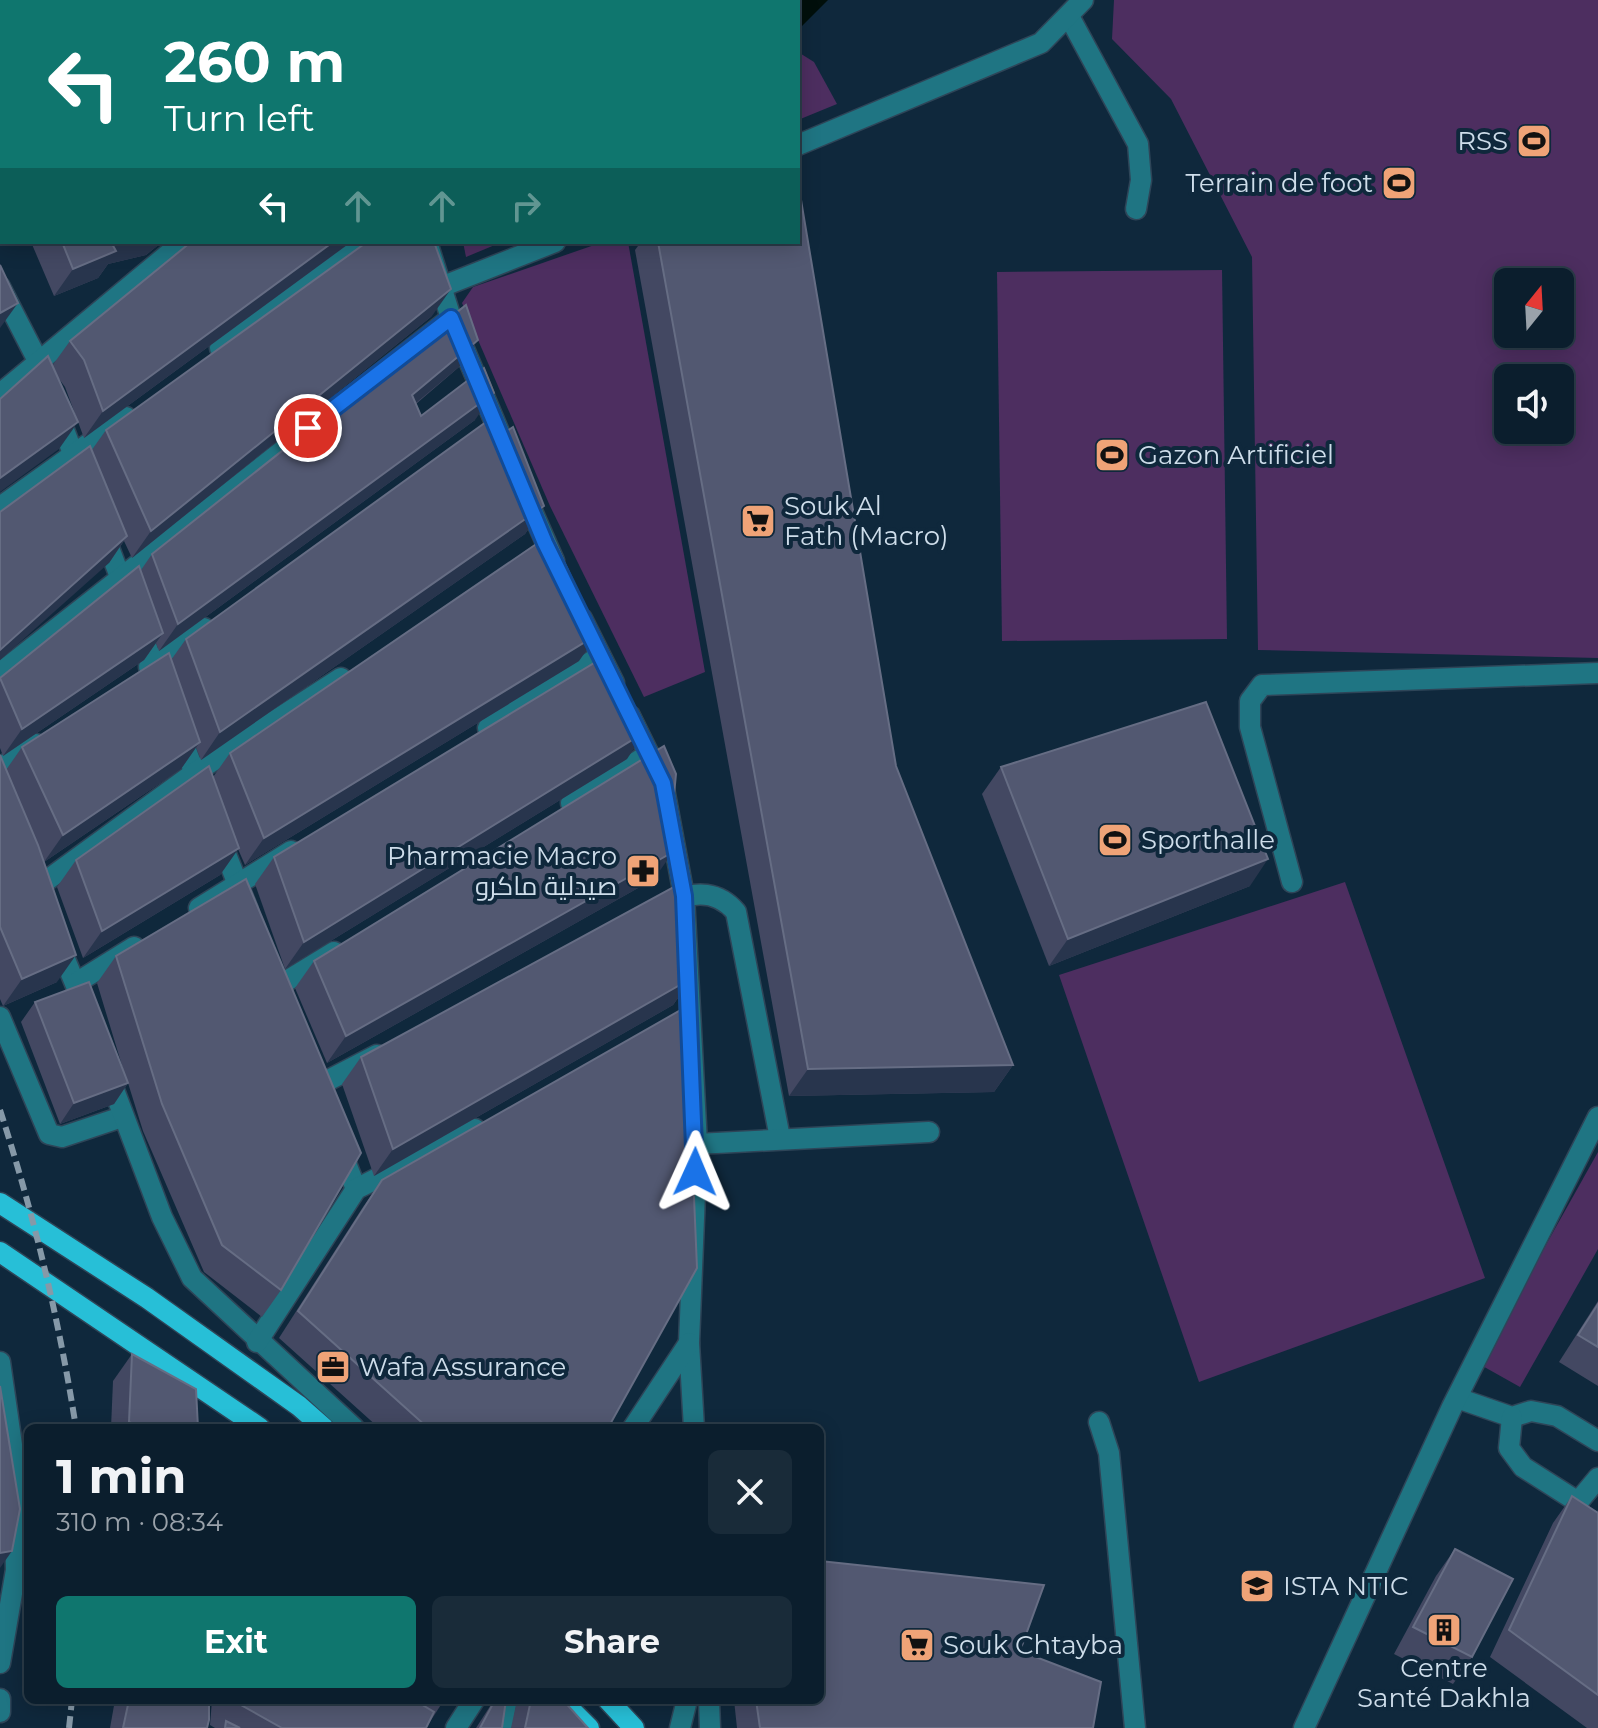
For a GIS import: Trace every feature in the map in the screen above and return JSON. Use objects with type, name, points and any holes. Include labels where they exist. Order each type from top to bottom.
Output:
[{"type":"main road","points":[[0,1203],[147,1298],[299,1406],[319,1424]]},
{"type":"main road","points":[[0,1252],[254,1424]]},
{"type":"main road","points":[[565,1704],[589,1728]]},
{"type":"main road","points":[[612,1704],[634,1728]]},
{"type":"street","points":[[800,144],[1041,43],[1070,18],[1083,0]]},
{"type":"street","points":[[1070,18],[1138,144],[1141,180],[1136,209]]},
{"type":"street","points":[[0,394],[178,244]]},
{"type":"street","points":[[202,361],[362,244]]},
{"type":"street","points":[[428,244],[488,426],[538,547],[569,592],[663,783],[684,896],[682,1024],[697,1144],[689,1343],[694,1424]]},
{"type":"street","points":[[441,287],[550,244]]},
{"type":"street","points":[[0,287],[38,361],[255,927]]},
{"type":"street","points":[[0,673],[451,318]]},
{"type":"street","points":[[0,507],[138,408]]},
{"type":"street","points":[[128,682],[217,619]]},
{"type":"street","points":[[472,739],[600,656]]},
{"type":"street","points":[[93,1029],[38,896],[194,773],[363,663]]},
{"type":"street","points":[[1292,882],[1250,727],[1250,701],[1262,685],[1598,673]]},
{"type":"street","points":[[0,768],[51,734]]},
{"type":"street","points":[[560,810],[649,754]]},
{"type":"street","points":[[184,917],[303,844]]},
{"type":"street","points":[[656,910],[684,896],[713,895],[726,901],[736,912],[780,1138]]},
{"type":"street","points":[[76,983],[157,934]]},
{"type":"street","points":[[279,985],[356,938]]},
{"type":"street","points":[[0,1017],[49,1134],[62,1137],[122,1117]]},
{"type":"street","points":[[320,1084],[390,1048]]},
{"type":"street","points":[[103,1058],[122,1117],[162,1217],[192,1278],[257,1342],[349,1424]]},
{"type":"street","points":[[1304,1728],[1457,1398],[1598,1117]]},
{"type":"street","points":[[257,1342],[356,1189],[492,1120]]},
{"type":"street","points":[[333,1127],[356,1189]]},
{"type":"street","points":[[697,1144],[929,1132]]},
{"type":"street","points":[[636,1424],[689,1343]]},
{"type":"street","points":[[0,1362],[13,1452],[16,1570],[0,1663]]},
{"type":"street","points":[[1457,1398],[1512,1417],[1531,1411],[1557,1416],[1598,1441]]},
{"type":"street","points":[[1512,1417],[1509,1448],[1523,1467],[1578,1502],[1598,1478]]},
{"type":"street","points":[[1099,1422],[1109,1453],[1135,1728]]},
{"type":"street","points":[[0,1699],[0,1712]]},
{"type":"street","points":[[456,1728],[471,1704]]},
{"type":"street","points":[[502,1728],[506,1704]]},
{"type":"street","points":[[680,1728],[686,1704]]},
{"type":"street","points":[[709,1704],[710,1728]]},
{"type":"shaded area","points":[[800,0],[828,0],[800,28]]},
{"type":"shaded area","points":[[1114,0],[1598,0],[1598,658],[1258,650],[1252,257],[1171,99],[1112,39]]},
{"type":"shaded area","points":[[800,53],[814,62],[837,104],[800,119]]},
{"type":"shaded area","points":[[463,244],[497,244],[466,257]]},
{"type":"shaded area","points":[[597,244],[628,244],[705,672],[644,697],[550,506],[462,303],[473,287]]},
{"type":"shaded area","name":"Gazon Artificiel","points":[[1222,270],[1227,639],[1002,641],[997,272]]},
{"type":"shaded area","points":[[1345,882],[1485,1278],[1199,1382],[1059,975]]},
{"type":"shaded area","points":[[1598,1152],[1598,1249],[1520,1387],[1479,1364]]},
{"type":"building","name":"Souk Al Fath (Macro)","points":[[800,194],[896,766],[1013,1065],[808,1069],[658,244],[800,244]]},
{"type":"building","points":[[63,244],[112,244],[116,251],[73,269]]},
{"type":"building","points":[[189,244],[330,244],[103,411],[84,360],[70,341]]},
{"type":"building","points":[[364,244],[435,244],[451,289],[151,531],[106,430]]},
{"type":"building","points":[[0,265],[18,303],[0,313]]},
{"type":"building","points":[[466,305],[478,340],[412,395],[421,416],[484,368],[494,393],[178,624],[152,554]]},
{"type":"building","points":[[48,356],[78,422],[0,478],[0,399]]},
{"type":"building","points":[[486,422],[495,439],[513,427],[544,506],[220,732],[186,639]]},
{"type":"building","points":[[90,446],[127,536],[0,650],[0,512]]},
{"type":"building","points":[[551,534],[598,634],[264,838],[230,753]]},
{"type":"building","points":[[139,566],[163,633],[22,729],[0,678]]},
{"type":"building","points":[[169,653],[200,742],[63,835],[22,747]]},
{"type":"building","points":[[609,654],[645,732],[304,942],[274,857]]},
{"type":"building","name":"Sporthalle","points":[[1206,702],[1268,859],[1068,939],[1001,767]]},
{"type":"building","points":[[664,746],[676,774],[671,826],[673,852],[346,1036],[314,961]]},
{"type":"building","points":[[0,755],[38,845],[76,955],[22,979],[0,927]]},
{"type":"building","points":[[209,766],[239,848],[102,931],[76,860]]},
{"type":"building","points":[[246,879],[361,1153],[281,1290],[222,1245],[162,1104],[116,956]]},
{"type":"building","points":[[681,883],[692,978],[393,1149],[361,1057]]},
{"type":"building","points":[[89,982],[128,1083],[74,1103],[35,1002]]},
{"type":"building","points":[[686,1007],[697,1268],[610,1424],[424,1424],[298,1311],[382,1180]]},
{"type":"building","points":[[1598,1304],[1598,1347],[1578,1335]]},
{"type":"building","points":[[132,1354],[196,1389],[198,1424],[129,1422]]},
{"type":"building","points":[[0,1386],[20,1509],[12,1551],[0,1553]]},
{"type":"building","points":[[1572,1496],[1598,1513],[1598,1695],[1509,1630]]},
{"type":"building","points":[[1455,1549],[1513,1579],[1472,1657],[1413,1627]]},
{"type":"building","name":"Souk Chtayba","points":[[824,1561],[1044,1585],[1020,1651],[1101,1682],[1093,1728],[760,1728],[757,1704],[824,1704]]},
{"type":"building","points":[[128,1704],[209,1704],[207,1728],[123,1728]]},
{"type":"building","points":[[239,1704],[421,1704],[434,1712],[426,1728],[282,1728]]},
{"type":"building","points":[[493,1704],[505,1704],[502,1728],[480,1728]]},
{"type":"building","points":[[530,1704],[567,1704],[588,1728],[525,1728]]},
{"type":"building","points":[[226,1721],[240,1728],[225,1728]]},
{"type":"railway","points":[[0,1110],[44,1268],[75,1424]]},
{"type":"railway","points":[[69,1728],[72,1704]]},
{"type":"place","name":"RSS","points":[[1534,141]]},
{"type":"place","name":"Terrain de foot","points":[[1399,183]]},
{"type":"place","name":"Gazon Artificiel","points":[[1112,455]]},
{"type":"place","name":"Souk Al Fath (Macro)","points":[[758,521]]},
{"type":"place","name":"Sporthalle","points":[[1115,840]]},
{"type":"place","name":"Pharmacie Macro صيدلية ماكرو","points":[[643,871]]},
{"type":"place","name":"Wafa Assurance","points":[[333,1367]]},
{"type":"place","name":"ISTA NTIC","points":[[1257,1586]]},
{"type":"place","name":"Centre Santé Dakhla","points":[[1444,1630]]},
{"type":"place","name":"Souk Chtayba","points":[[917,1645]]},
{"type":"route","points":[[308,428],[451,318],[545,543],[663,783],[684,896],[697,1144],[695,1172]]}]
